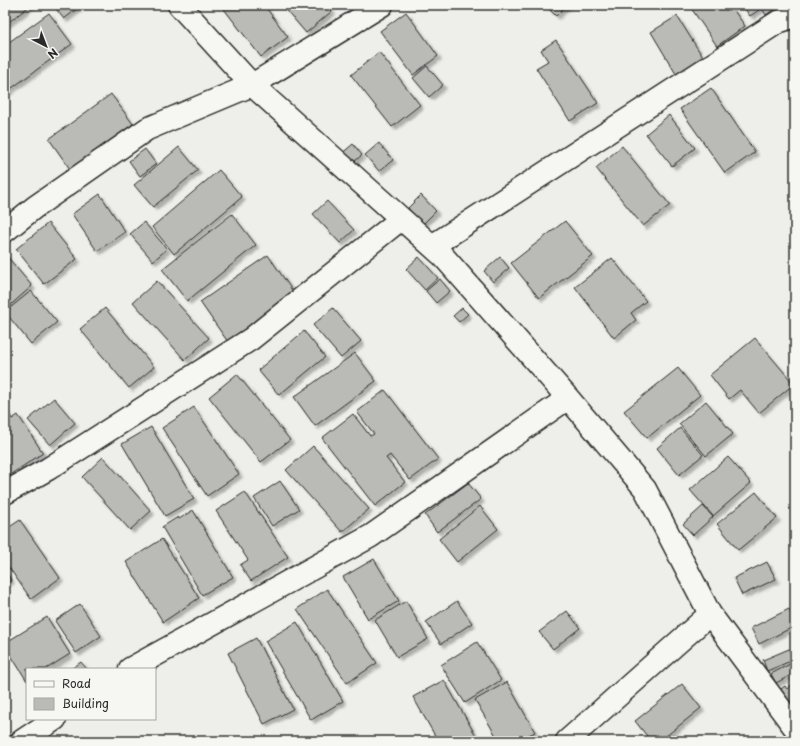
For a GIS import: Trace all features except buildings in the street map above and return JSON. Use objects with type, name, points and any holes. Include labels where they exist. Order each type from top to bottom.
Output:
[{"type":"street","points":[[179,5],[252,85],[443,256],[568,398],[645,490],[710,614],[795,728]]},
{"type":"street","points":[[5,231],[35,207],[147,129],[252,85],[382,5]]},
{"type":"street","points":[[432,246],[778,22],[795,16]]},
{"type":"street","points":[[5,493],[48,469],[251,339],[402,219]]},
{"type":"street","points":[[132,668],[371,536],[568,398]]},
{"type":"street","points":[[567,741],[710,614]]},
{"type":"street","points":[[22,741],[54,720]]}]
